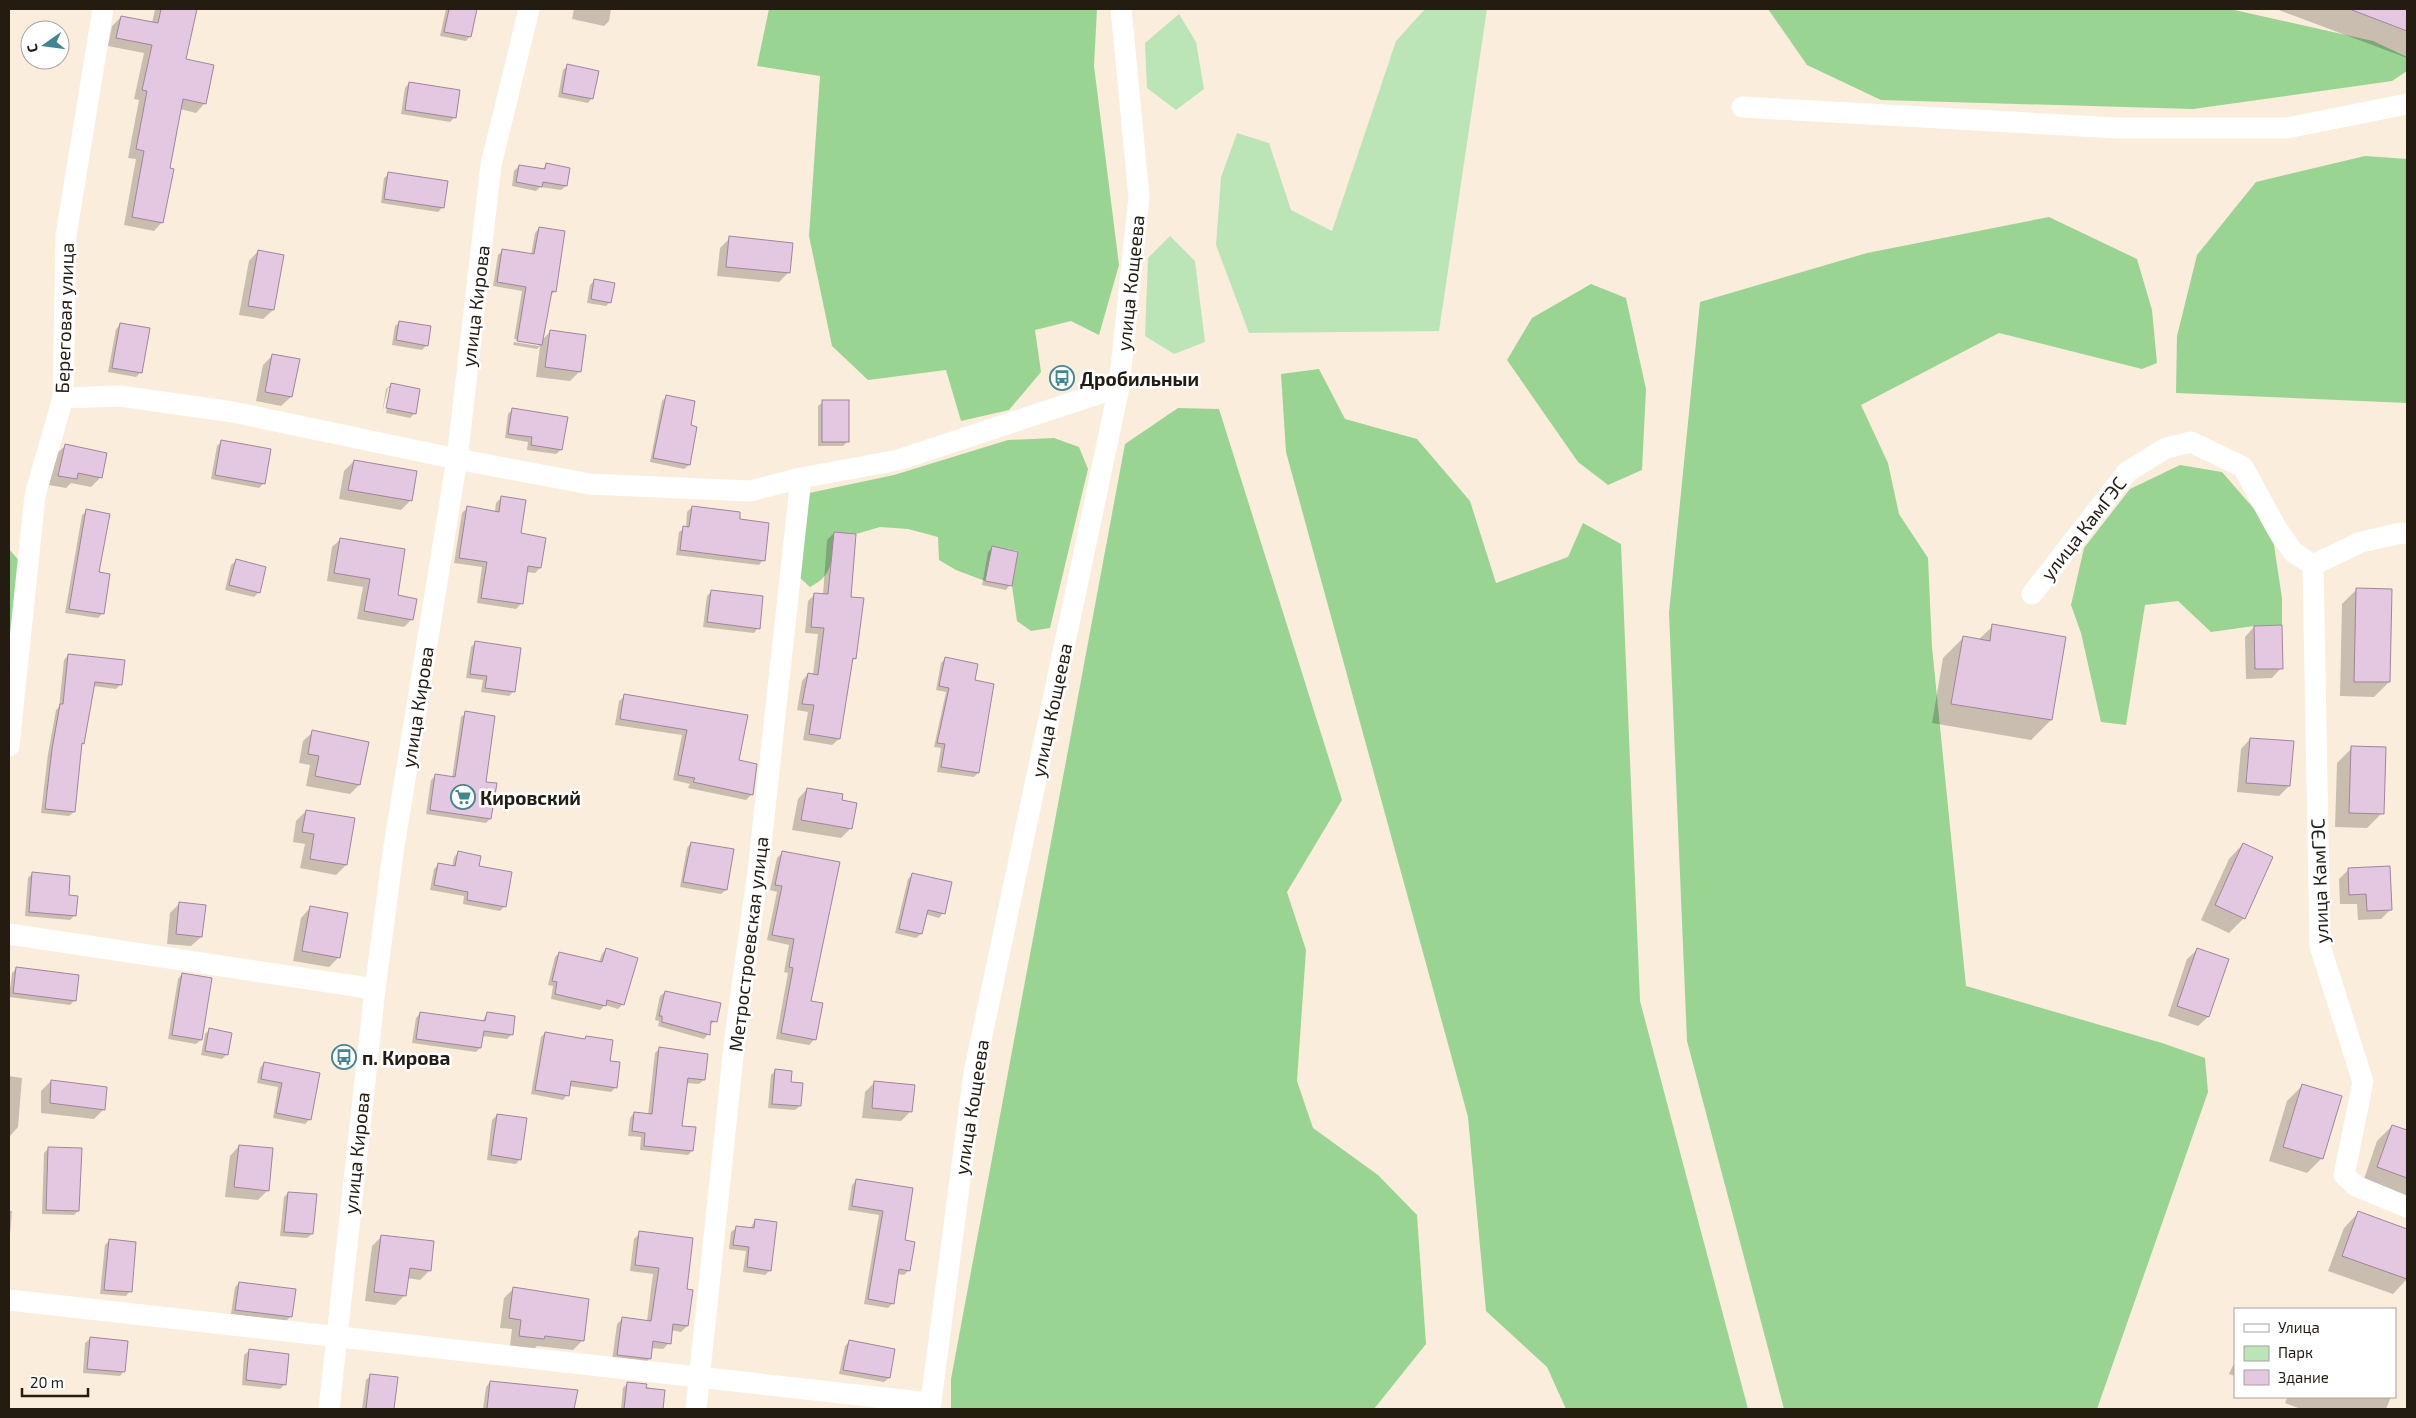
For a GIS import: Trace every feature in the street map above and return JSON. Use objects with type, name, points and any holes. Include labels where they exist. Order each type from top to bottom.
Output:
[{"type":"street","name":"Береговая улица","points":[[9,746],[35,495],[63,398],[66,235],[103,9]]},
{"type":"street","name":"улица Кирова","points":[[329,1409],[375,990],[393,853],[457,459],[491,165],[529,9]]},
{"type":"street","name":"улица Кощеева","points":[[930,1406],[974,1073],[1119,388],[1139,197],[1121,9]]},
{"type":"street","points":[[1742,107],[2117,128],[2287,128],[2407,104]]},
{"type":"street","points":[[63,398],[120,396],[233,412],[457,459],[590,484],[750,492],[801,478],[898,460],[1119,388]]},
{"type":"street","name":"улица КамГЭС","points":[[2032,594],[2127,472],[2166,448],[2191,442],[2243,466],[2277,529],[2293,552],[2313,565],[2320,946],[2364,1082],[2344,1175],[2356,1186],[2407,1207]]},
{"type":"street","name":"Метростроевская улица","points":[[696,1409],[735,1037],[758,871],[801,478]]},
{"type":"street","points":[[2313,565],[2361,542],[2407,534]]},
{"type":"street","points":[[9,934],[375,990]]},
{"type":"street","points":[[9,1300],[699,1377],[930,1406]]},
{"type":"green space","points":[[769,9],[1097,9],[1094,66],[1119,265],[1099,335],[1071,321],[1035,330],[1041,372],[1009,410],[961,421],[946,370],[868,380],[832,346],[809,236],[820,76],[757,66]]},
{"type":"green space","points":[[1425,9],[1487,9],[1439,331],[1249,333],[1216,245],[1221,177],[1237,133],[1269,143],[1291,210],[1332,231],[1396,41]]},
{"type":"green space","points":[[1768,9],[2230,9],[2373,41],[2407,57],[2407,71],[2392,81],[2193,109],[1881,100],[1807,65]]},
{"type":"green space","points":[[1179,14],[1196,42],[1204,89],[1176,110],[1147,88],[1145,43]]},
{"type":"green space","points":[[2365,156],[2407,159],[2407,403],[2176,393],[2177,336],[2197,255],[2256,182]]},
{"type":"green space","points":[[2049,217],[2137,259],[2152,310],[2157,363],[2142,369],[1999,333],[1861,405],[1888,463],[1899,514],[1928,558],[1932,647],[1966,986],[2162,1043],[2205,1058],[2208,1092],[2097,1409],[1784,1409],[1687,1041],[1669,613],[1700,302],[1867,253]]},
{"type":"green space","points":[[1170,236],[1195,261],[1205,342],[1174,354],[1145,336],[1148,258]]},
{"type":"green space","points":[[1591,284],[1626,298],[1646,389],[1642,470],[1608,485],[1578,462],[1507,360],[1532,318]]},
{"type":"green space","points":[[1319,369],[1345,419],[1417,439],[1470,501],[1496,583],[1568,557],[1583,523],[1621,544],[1640,1001],[1748,1409],[1566,1409],[1547,1367],[1486,1311],[1468,1117],[1286,452],[1281,374]]},
{"type":"green space","points":[[1178,408],[1219,409],[1342,800],[1287,892],[1306,950],[1297,1081],[1313,1128],[1378,1175],[1417,1215],[1426,1344],[1374,1409],[951,1409],[951,1379],[1125,444]]},
{"type":"green space","points":[[1054,438],[1079,447],[1088,469],[1050,628],[1031,631],[1017,621],[1012,586],[1018,551],[992,547],[985,581],[956,570],[939,560],[938,537],[908,529],[880,527],[856,534],[834,532],[831,564],[825,576],[810,587],[800,578],[809,493],[894,475],[1008,440]]},
{"type":"green space","points":[[2180,465],[2222,472],[2255,510],[2274,545],[2282,598],[2282,625],[2254,626],[2211,632],[2178,601],[2145,605],[2126,725],[2101,722],[2081,633],[2071,605],[2084,548],[2130,489]]},
{"type":"green space","points":[[9,549],[21,563],[9,685]]},
{"type":"building","points":[[161,9],[197,9],[186,59],[214,65],[206,104],[183,99],[170,168],[174,169],[163,223],[132,217],[144,151],[136,149],[147,91],[142,90],[152,45],[116,38],[121,16],[158,23]]},
{"type":"building","points":[[449,9],[477,9],[471,37],[444,32]]},
{"type":"building","points":[[2407,9],[2407,31],[2352,10]]},
{"type":"building","points":[[567,64],[599,71],[593,99],[562,93]]},
{"type":"building","points":[[409,82],[460,90],[456,118],[405,110]]},
{"type":"building","points":[[546,163],[570,168],[567,186],[543,182],[542,187],[516,182],[519,165],[545,169]]},
{"type":"building","points":[[388,172],[448,181],[444,208],[384,199]]},
{"type":"building","points":[[539,227],[565,231],[556,292],[552,291],[542,345],[517,341],[526,287],[497,282],[502,249],[534,254]]},
{"type":"building","points":[[729,236],[793,243],[790,273],[726,267]]},
{"type":"building","points":[[258,250],[284,255],[274,310],[248,306]]},
{"type":"building","points":[[594,279],[615,283],[611,303],[591,299]]},
{"type":"building","points":[[399,321],[431,326],[428,346],[396,340]]},
{"type":"building","points":[[120,323],[150,328],[142,373],[112,368]]},
{"type":"building","points":[[550,330],[586,335],[581,372],[545,367]]},
{"type":"building","points":[[272,354],[300,359],[292,397],[265,392]]},
{"type":"building","points":[[391,383],[420,389],[416,414],[386,408]]},
{"type":"building","points":[[666,395],[695,401],[691,425],[697,427],[690,465],[653,458]]},
{"type":"building","points":[[822,400],[849,400],[849,442],[822,442]]},
{"type":"building","points":[[512,408],[568,417],[562,450],[531,445],[532,437],[508,434]]},
{"type":"building","points":[[221,440],[271,449],[265,484],[215,475]]},
{"type":"building","points":[[65,444],[107,453],[102,478],[78,473],[77,479],[58,476]]},
{"type":"building","points":[[354,460],[417,471],[412,501],[348,490]]},
{"type":"building","points":[[501,496],[526,500],[521,533],[546,538],[541,568],[528,566],[523,604],[481,598],[487,562],[459,558],[467,506],[499,512]]},
{"type":"building","points":[[692,506],[740,512],[740,519],[769,523],[765,561],[680,550],[683,526],[689,527]]},
{"type":"building","points":[[86,509],[110,514],[99,572],[110,574],[104,614],[69,609]]},
{"type":"building","points":[[834,532],[856,534],[851,597],[864,598],[856,659],[853,658],[840,739],[809,734],[814,705],[802,704],[808,673],[818,675],[824,628],[811,627],[814,593],[828,594]]},
{"type":"building","points":[[340,538],[405,549],[398,595],[417,599],[413,620],[364,611],[370,579],[334,573]]},
{"type":"building","points":[[992,546],[1018,552],[1012,586],[985,581]]},
{"type":"building","points":[[236,559],[266,567],[260,593],[229,585]]},
{"type":"building","points":[[2356,588],[2392,589],[2390,682],[2354,682]]},
{"type":"building","points":[[711,590],[763,596],[760,629],[707,622]]},
{"type":"building","points":[[1992,624],[2066,637],[2052,720],[1951,704],[1963,636],[1990,641]]},
{"type":"building","points":[[2282,625],[2283,669],[2255,669],[2254,626]]},
{"type":"building","points":[[475,641],[521,648],[515,692],[485,688],[487,676],[470,674]]},
{"type":"building","points":[[68,654],[125,660],[122,685],[95,682],[84,744],[82,743],[75,812],[45,809],[52,749],[60,704],[63,704]]},
{"type":"building","points":[[945,657],[978,664],[975,680],[994,684],[979,773],[941,767],[945,744],[937,743],[949,688],[939,686]]},
{"type":"building","points":[[624,694],[748,715],[739,760],[757,764],[753,795],[693,782],[695,778],[678,775],[687,730],[620,719]]},
{"type":"building","points":[[465,711],[495,716],[486,782],[497,783],[491,819],[430,810],[435,774],[455,777]]},
{"type":"building","points":[[312,730],[369,742],[360,785],[315,776],[319,756],[308,754]]},
{"type":"building","points":[[2250,738],[2294,741],[2290,786],[2246,783]]},
{"type":"building","points":[[2351,746],[2386,747],[2384,814],[2349,813]]},
{"type":"building","points":[[807,788],[843,794],[842,800],[857,803],[852,829],[801,820]]},
{"type":"building","points":[[306,810],[355,818],[347,865],[310,859],[314,834],[302,832]]},
{"type":"building","points":[[691,842],[734,849],[727,890],[683,882]]},
{"type":"building","points":[[2243,843],[2273,857],[2245,919],[2215,905]]},
{"type":"building","points":[[458,851],[481,856],[479,866],[512,872],[506,907],[467,900],[468,892],[434,885],[438,863],[455,866]]},
{"type":"building","points":[[782,851],[840,862],[811,1001],[823,1003],[816,1040],[781,1033],[793,968],[789,967],[794,939],[772,935],[782,886],[775,885]]},
{"type":"building","points":[[2390,866],[2392,910],[2367,911],[2366,894],[2349,895],[2348,868]]},
{"type":"building","points":[[32,872],[70,876],[69,895],[78,896],[76,916],[29,912]]},
{"type":"building","points":[[912,873],[952,882],[945,914],[928,910],[922,934],[899,929]]},
{"type":"building","points":[[179,902],[206,905],[202,937],[176,934]]},
{"type":"building","points":[[310,906],[348,913],[340,958],[302,951]]},
{"type":"building","points":[[606,948],[638,958],[624,1005],[607,1000],[606,1006],[555,994],[557,982],[552,981],[559,952],[602,962]]},
{"type":"building","points":[[2197,948],[2229,959],[2209,1017],[2177,1006]]},
{"type":"building","points":[[16,967],[79,975],[76,1001],[13,993]]},
{"type":"building","points":[[182,973],[212,978],[202,1040],[172,1035]]},
{"type":"building","points":[[665,991],[721,1003],[717,1022],[711,1021],[710,1035],[662,1022],[662,1016],[659,1016]]},
{"type":"building","points":[[420,1012],[485,1021],[487,1012],[515,1016],[513,1035],[484,1031],[481,1048],[416,1039]]},
{"type":"building","points":[[209,1028],[232,1033],[228,1055],[205,1051]]},
{"type":"building","points":[[545,1032],[585,1039],[586,1036],[613,1040],[610,1061],[620,1062],[617,1088],[571,1081],[569,1096],[535,1090]]},
{"type":"building","points":[[659,1047],[708,1054],[705,1080],[688,1078],[682,1126],[696,1127],[693,1151],[644,1146],[645,1133],[632,1131],[634,1112],[652,1114]]},
{"type":"building","points":[[264,1062],[320,1073],[311,1120],[276,1113],[282,1083],[261,1079]]},
{"type":"building","points":[[775,1069],[792,1071],[791,1082],[803,1083],[801,1106],[772,1104]]},
{"type":"building","points":[[51,1080],[107,1087],[105,1110],[50,1103]]},
{"type":"building","points":[[874,1081],[915,1085],[912,1112],[872,1108]]},
{"type":"building","points":[[2302,1084],[2342,1096],[2323,1159],[2283,1147]]},
{"type":"building","points":[[497,1114],[527,1118],[521,1160],[491,1155]]},
{"type":"building","points":[[2392,1125],[2407,1130],[2407,1178],[2377,1167]]},
{"type":"building","points":[[239,1145],[273,1148],[269,1191],[234,1187]]},
{"type":"building","points":[[48,1147],[82,1148],[79,1211],[46,1210]]},
{"type":"building","points":[[856,1179],[913,1188],[905,1240],[915,1242],[910,1271],[899,1269],[894,1304],[868,1299],[883,1211],[852,1206]]},
{"type":"building","points":[[288,1192],[317,1194],[313,1234],[284,1232]]},
{"type":"building","points":[[2358,1211],[2407,1229],[2407,1279],[2342,1256]]},
{"type":"building","points":[[755,1219],[777,1222],[771,1271],[747,1267],[749,1247],[733,1245],[736,1226],[754,1228]]},
{"type":"building","points":[[639,1231],[693,1238],[687,1289],[693,1290],[688,1326],[673,1324],[671,1344],[653,1341],[651,1359],[617,1355],[622,1317],[651,1321],[659,1268],[635,1265]]},
{"type":"building","points":[[381,1235],[434,1241],[431,1271],[410,1268],[406,1296],[374,1292]]},
{"type":"building","points":[[109,1239],[136,1242],[132,1292],[104,1290]]},
{"type":"building","points":[[239,1282],[296,1289],[292,1317],[235,1310]]},
{"type":"building","points":[[513,1287],[589,1299],[584,1341],[545,1336],[544,1339],[519,1336],[521,1320],[509,1318]]},
{"type":"building","points":[[90,1337],[128,1341],[125,1372],[87,1369]]},
{"type":"building","points":[[849,1340],[895,1349],[890,1378],[843,1370]]},
{"type":"building","points":[[249,1349],[289,1354],[286,1385],[246,1380]]},
{"type":"building","points":[[370,1374],[398,1377],[394,1409],[366,1409]]},
{"type":"building","points":[[490,1381],[578,1390],[574,1409],[487,1409]]},
{"type":"building","points":[[627,1382],[647,1384],[646,1388],[665,1390],[663,1409],[624,1409]]},
{"type":"place","name":"Дробильныи","points":[[1062,378]]},
{"type":"place","name":"Кировский","points":[[463,797]]},
{"type":"place","name":"п. Кирова","points":[[344,1057]]}]
